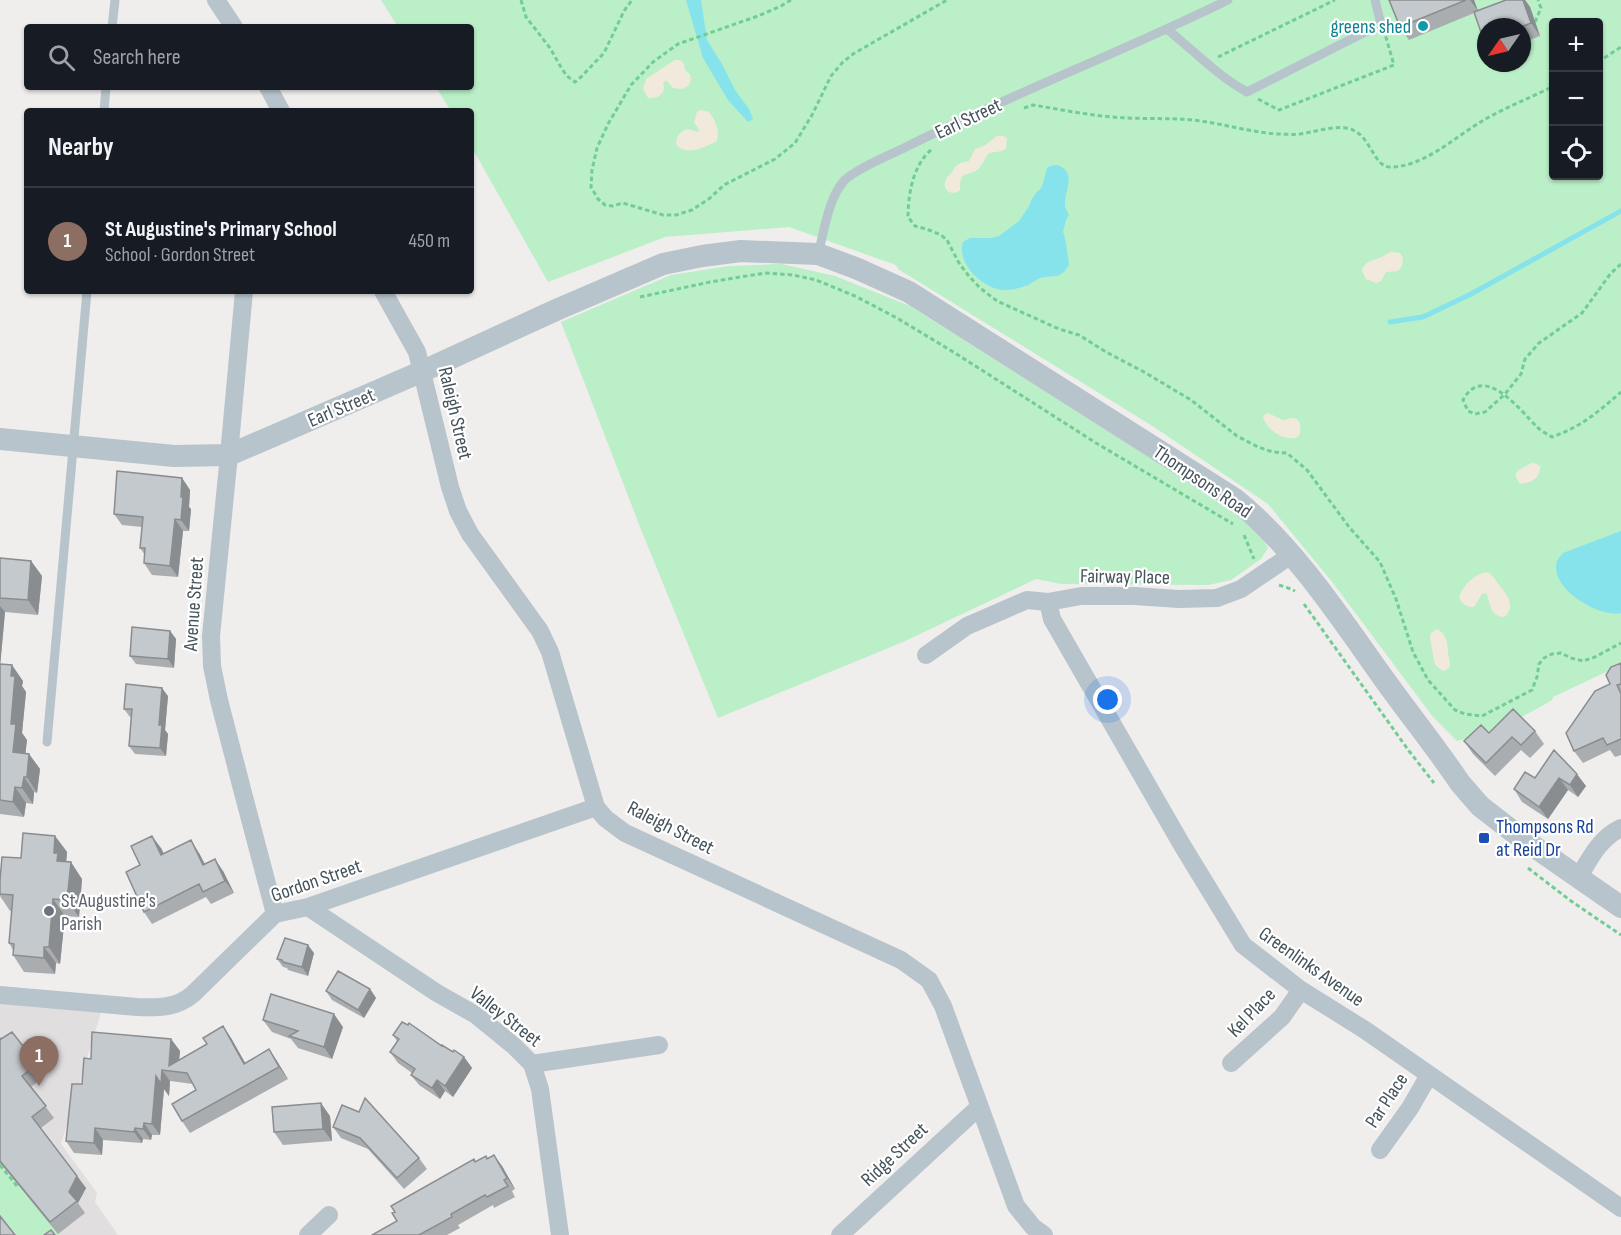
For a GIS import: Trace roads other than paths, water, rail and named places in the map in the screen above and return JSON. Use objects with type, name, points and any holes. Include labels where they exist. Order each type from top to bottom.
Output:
[{"type":"street","points":[[216,0],[232,24]]},
{"type":"street","name":"Thompsons Road","points":[[663,264],[741,251],[818,255],[858,269],[909,292],[1242,505],[1256,516],[1291,555],[1336,612],[1460,783],[1480,806],[1621,907]]},
{"type":"street","name":"Earl Street","points":[[0,439],[174,456],[230,455],[663,264]]},
{"type":"street","name":"Avenue Street","points":[[244,294],[211,636],[212,666],[275,914]]},
{"type":"street","name":"Raleigh Street","points":[[385,294],[417,352],[458,512],[470,534],[540,631],[550,652],[597,807],[605,818],[626,833],[901,960],[929,980],[943,1005],[1016,1206],[1039,1231]]},
{"type":"street","name":"Fairway Place","points":[[926,655],[967,626],[1027,600],[1048,602],[1081,596],[1217,598],[1241,589],[1291,555]]},
{"type":"street","name":"Greenlinks Avenue","points":[[1048,602],[1052,619],[1182,845],[1243,945],[1301,990],[1365,1030],[1621,1208]]},
{"type":"street","name":"Gordon Street","points":[[0,995],[137,1007],[169,1006],[194,994],[275,914],[308,907],[597,807]]},
{"type":"street","points":[[1579,878],[1599,843],[1621,828]]},
{"type":"street","name":"Valley Street","points":[[308,907],[437,993],[476,1015],[532,1064],[540,1089],[560,1235]]},
{"type":"street","name":"Kel Place","points":[[1231,1063],[1282,1017],[1301,990]]},
{"type":"street","points":[[532,1064],[659,1045]]},
{"type":"street","name":"Par Place","points":[[1380,1150],[1410,1108],[1429,1075]]},
{"type":"street","name":"Ridge Street","points":[[840,1235],[980,1107]]},
{"type":"street","points":[[308,1235],[329,1215]]},
{"type":"lane","points":[[112,24],[115,0]]},
{"type":"lane","name":"Earl Street","points":[[818,255],[832,200],[843,181],[860,170],[944,128],[1168,30],[1228,0]]},
{"type":"lane","points":[[1168,30],[1230,83],[1247,92],[1381,24],[1375,0]]},
{"type":"lane","points":[[104,108],[106,90]]},
{"type":"lane","points":[[47,742],[87,294]]},
{"type":"water","points":[[686,0],[701,0],[707,40],[735,90],[749,109],[753,119],[748,122],[728,100],[703,58]]},
{"type":"water","points":[[1057,165],[1067,172],[1068,177],[1065,205],[1069,215],[1063,232],[1069,265],[1059,275],[1039,279],[1019,288],[1005,290],[989,286],[968,267],[962,250],[963,242],[970,238],[999,236],[1019,221],[1035,194],[1042,187],[1047,168]]},
{"type":"water","points":[[1621,531],[1621,613],[1600,611],[1567,591],[1556,571],[1557,561],[1563,553]]},
{"type":"waterway","points":[[1390,322],[1423,317],[1471,294],[1621,211]]},
{"type":"place","name":"greens shed","points":[[1423,26]]},
{"type":"place","name":"Thompsons Rd at Reid Dr","points":[[1484,838]]},
{"type":"place","name":"St Augustine's Parish","points":[[49,911]]},
{"type":"place","name":"St Augustine's Primary School","points":[[39,1086]]}]
